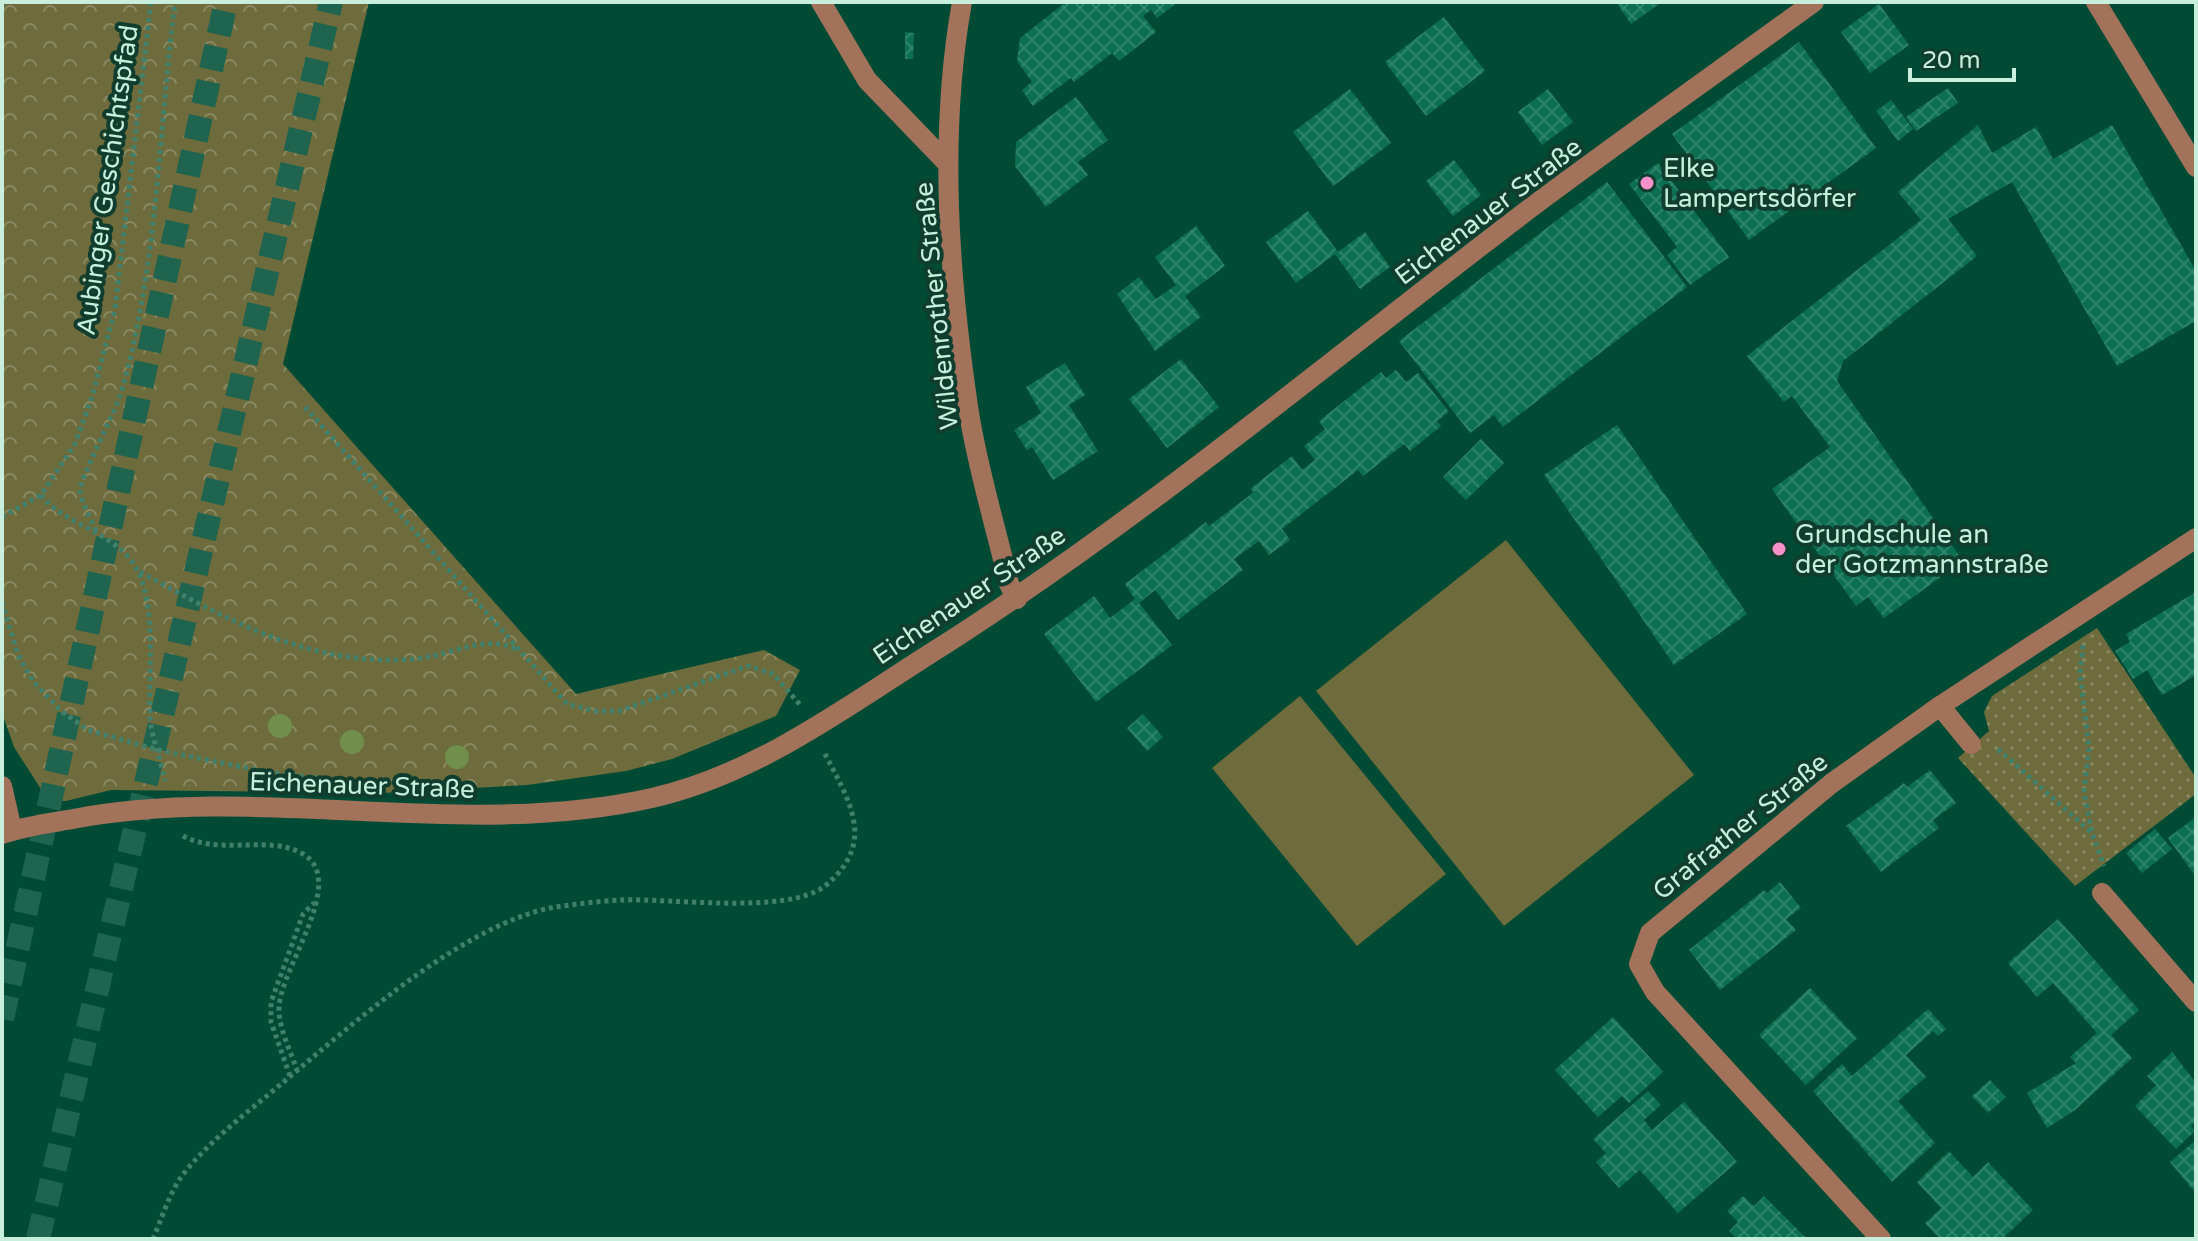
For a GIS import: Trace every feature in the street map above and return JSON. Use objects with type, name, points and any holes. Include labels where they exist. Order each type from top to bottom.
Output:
[{"type":"street","points":[[821,2],[867,80],[948,164]]},
{"type":"street","name":"Wildenrother Straße","points":[[962,2],[948,164],[969,416],[1009,584],[1017,599]]},
{"type":"street","name":"Eichenauer Straße","points":[[7,832],[110,812],[171,806],[537,816],[656,797],[747,764],[813,728],[1017,599],[1270,413],[1536,204],[1814,2]]},
{"type":"street","points":[[2096,2],[2196,167]]},
{"type":"street","name":"Grafrather Straße","points":[[1881,1239],[1655,992],[1639,964],[1650,933],[1677,907],[1832,783],[1940,706],[2196,538]]},
{"type":"street","points":[[1940,706],[1981,741]]},
{"type":"street","points":[[2,786],[7,832]]},
{"type":"street","points":[[2102,893],[2196,1002]]},
{"type":"path","name":"Aubinger Geschichtspfad","points":[[2,517],[41,495],[75,444],[92,397],[115,309],[151,2]]},
{"type":"path","points":[[96,531],[80,490],[81,478],[98,451],[120,395],[139,305],[175,2]]},
{"type":"path","points":[[153,1239],[182,1175],[219,1135],[420,974],[495,927],[552,908],[621,900],[765,904],[822,889],[846,866],[857,832],[844,786],[802,707],[773,674],[748,666],[619,711],[595,711],[567,704],[305,407]]},
{"type":"path","points":[[41,495],[52,509],[114,543],[138,571],[253,632],[319,652],[383,660],[426,658],[475,645],[501,642],[520,651]]},
{"type":"path","points":[[138,571],[145,594],[149,640],[150,719],[171,806],[183,836],[203,846],[283,847],[303,854],[317,866],[321,884],[317,899],[285,977],[279,1002],[279,1019],[297,1070]]},
{"type":"path","points":[[2,602],[18,655],[33,681],[61,711],[88,730],[158,750],[272,773],[345,781]]},
{"type":"path","points":[[2084,632],[2080,673],[2089,749],[2084,792],[2092,833],[2105,863],[2102,893]]},
{"type":"path","points":[[789,713],[815,699]]},
{"type":"path","points":[[1981,741],[2092,833]]},
{"type":"path","points":[[290,1076],[271,1022],[271,1002],[303,914],[317,899]]},
{"type":"green space","points":[[2,2],[369,2],[283,364],[576,694],[764,650],[800,670],[776,716],[672,759],[626,771],[527,785],[382,793],[111,790],[66,801],[48,800],[14,747],[2,713]]},
{"type":"green space","points":[[1506,540],[1694,775],[1504,926],[1316,691]]},
{"type":"green space","points":[[2097,628],[2196,778],[2196,794],[2075,886],[1958,758],[1989,731],[1984,712],[1992,696]]},
{"type":"green space","points":[[1300,696],[1446,874],[1357,946],[1212,768]]},
{"type":"building","points":[[1066,2],[1178,2],[1157,18],[1151,10],[1143,16],[1156,32],[1119,61],[1112,53],[1074,82],[1071,78],[1033,106],[1022,90],[1032,82],[1017,61],[1020,38]]},
{"type":"building","points":[[1616,2],[1662,2],[1631,24]]},
{"type":"building","points":[[1879,4],[1909,45],[1870,73],[1841,32]]},
{"type":"building","points":[[1444,17],[1485,71],[1426,116],[1385,62]]},
{"type":"building","points":[[905,32],[914,33],[913,59],[905,59]]},
{"type":"building","points":[[1799,42],[1876,148],[1749,240],[1672,134]]},
{"type":"building","points":[[1948,88],[1958,103],[1916,131],[1906,117]]},
{"type":"building","points":[[1350,89],[1391,143],[1333,186],[1293,132]]},
{"type":"building","points":[[1548,89],[1573,122],[1542,145],[1518,112]]},
{"type":"building","points":[[1076,97],[1108,140],[1078,162],[1088,175],[1046,207],[1015,166],[1016,142]]},
{"type":"building","points":[[1891,100],[1913,129],[1898,141],[1876,111]]},
{"type":"building","points":[[1978,125],[1992,153],[2036,127],[2053,159],[2112,125],[2196,271],[2196,321],[2117,366],[2012,182],[1948,219],[1977,256],[1843,361],[1837,381],[1963,561],[1884,618],[1868,597],[1856,606],[1772,489],[1830,447],[1792,396],[1784,402],[1747,356],[1921,220],[1898,192]]},
{"type":"building","points":[[1454,160],[1481,195],[1453,216],[1426,181]]},
{"type":"building","points":[[1658,163],[1729,257],[1690,285],[1667,255],[1677,247],[1629,184]]},
{"type":"building","points":[[1607,182],[1687,287],[1503,427],[1494,415],[1470,433],[1399,341]]},
{"type":"building","points":[[1308,211],[1338,252],[1365,232],[1390,267],[1360,289],[1335,254],[1296,283],[1266,242]]},
{"type":"building","points":[[1196,226],[1225,266],[1185,296],[1201,317],[1155,351],[1117,294],[1139,277],[1156,299],[1176,285],[1155,257]]},
{"type":"building","points":[[1181,359],[1219,407],[1167,448],[1129,399]]},
{"type":"building","points":[[1065,363],[1085,395],[1069,405],[1098,451],[1053,480],[1032,447],[1027,450],[1014,430],[1041,413],[1026,387]]},
{"type":"building","points":[[1396,370],[1406,382],[1418,373],[1449,412],[1437,421],[1441,426],[1410,451],[1404,444],[1363,476],[1358,470],[1282,529],[1290,540],[1269,555],[1259,541],[1234,559],[1243,570],[1178,620],[1155,590],[1139,603],[1172,645],[1096,702],[1044,634],[1094,596],[1110,618],[1135,599],[1125,584],[1206,522],[1209,526],[1254,492],[1250,489],[1292,456],[1302,470],[1315,460],[1304,446],[1325,429],[1319,421],[1381,372],[1386,378]]},
{"type":"building","points":[[1617,425],[1747,614],[1674,665],[1544,475]]},
{"type":"building","points":[[1481,439],[1504,463],[1466,500],[1443,477]]},
{"type":"building","points":[[2196,592],[2196,675],[2162,695],[2147,670],[2133,679],[2115,651],[2130,642],[2126,634]]},
{"type":"building","points":[[1143,714],[1163,737],[1147,751],[1127,728]]},
{"type":"building","points":[[1930,770],[1956,803],[1933,820],[1939,828],[1881,872],[1846,826],[1904,783],[1907,787]]},
{"type":"building","points":[[2196,817],[2196,877],[2168,838]]},
{"type":"building","points":[[2155,829],[2172,849],[2142,873],[2126,853]]},
{"type":"building","points":[[1780,882],[1801,908],[1786,919],[1796,930],[1720,990],[1689,950],[1764,890],[1767,893]]},
{"type":"building","points":[[2058,919],[2139,1010],[2111,1035],[2132,1058],[2075,1110],[2047,1128],[2027,1093],[2076,1063],[2070,1057],[2097,1033],[2053,983],[2037,997],[2008,963]]},
{"type":"building","points":[[1810,988],[1857,1038],[1806,1085],[1759,1035]]},
{"type":"building","points":[[1928,1009],[1946,1029],[1938,1036],[1933,1031],[1906,1055],[1926,1077],[1898,1101],[1935,1143],[1892,1182],[1813,1091],[1842,1064],[1852,1076]]},
{"type":"building","points":[[1613,1017],[1663,1072],[1629,1103],[1622,1096],[1598,1117],[1555,1070]]},
{"type":"building","points":[[2172,1052],[2196,1083],[2196,1121],[2191,1126],[2195,1131],[2176,1149],[2135,1106],[2156,1085],[2147,1076]]},
{"type":"building","points":[[1990,1080],[2006,1097],[1988,1113],[1972,1096]]},
{"type":"building","points":[[1648,1091],[1661,1105],[1644,1120],[1652,1130],[1684,1102],[1737,1162],[1678,1213],[1640,1170],[1619,1188],[1596,1162],[1606,1153],[1593,1139]]},
{"type":"building","points":[[2196,1140],[2196,1187],[2193,1190],[2170,1162]]},
{"type":"building","points":[[1949,1151],[1973,1177],[1988,1162],[2033,1210],[2002,1239],[1940,1239],[1925,1223],[1941,1208],[1917,1182]]},
{"type":"building","points":[[1743,1196],[1754,1206],[1764,1196],[1807,1239],[1737,1239],[1729,1231],[1738,1222],[1727,1211]]},
{"type":"tunnel","points":[[2,1019],[226,2]]},
{"type":"tunnel","points":[[38,1239],[331,2]]},
{"type":"place","name":"Elke Lampertsdörfer","points":[[1647,183]]},
{"type":"place","name":"Grundschule an der Gotzmannstraße","points":[[1779,549]]}]
